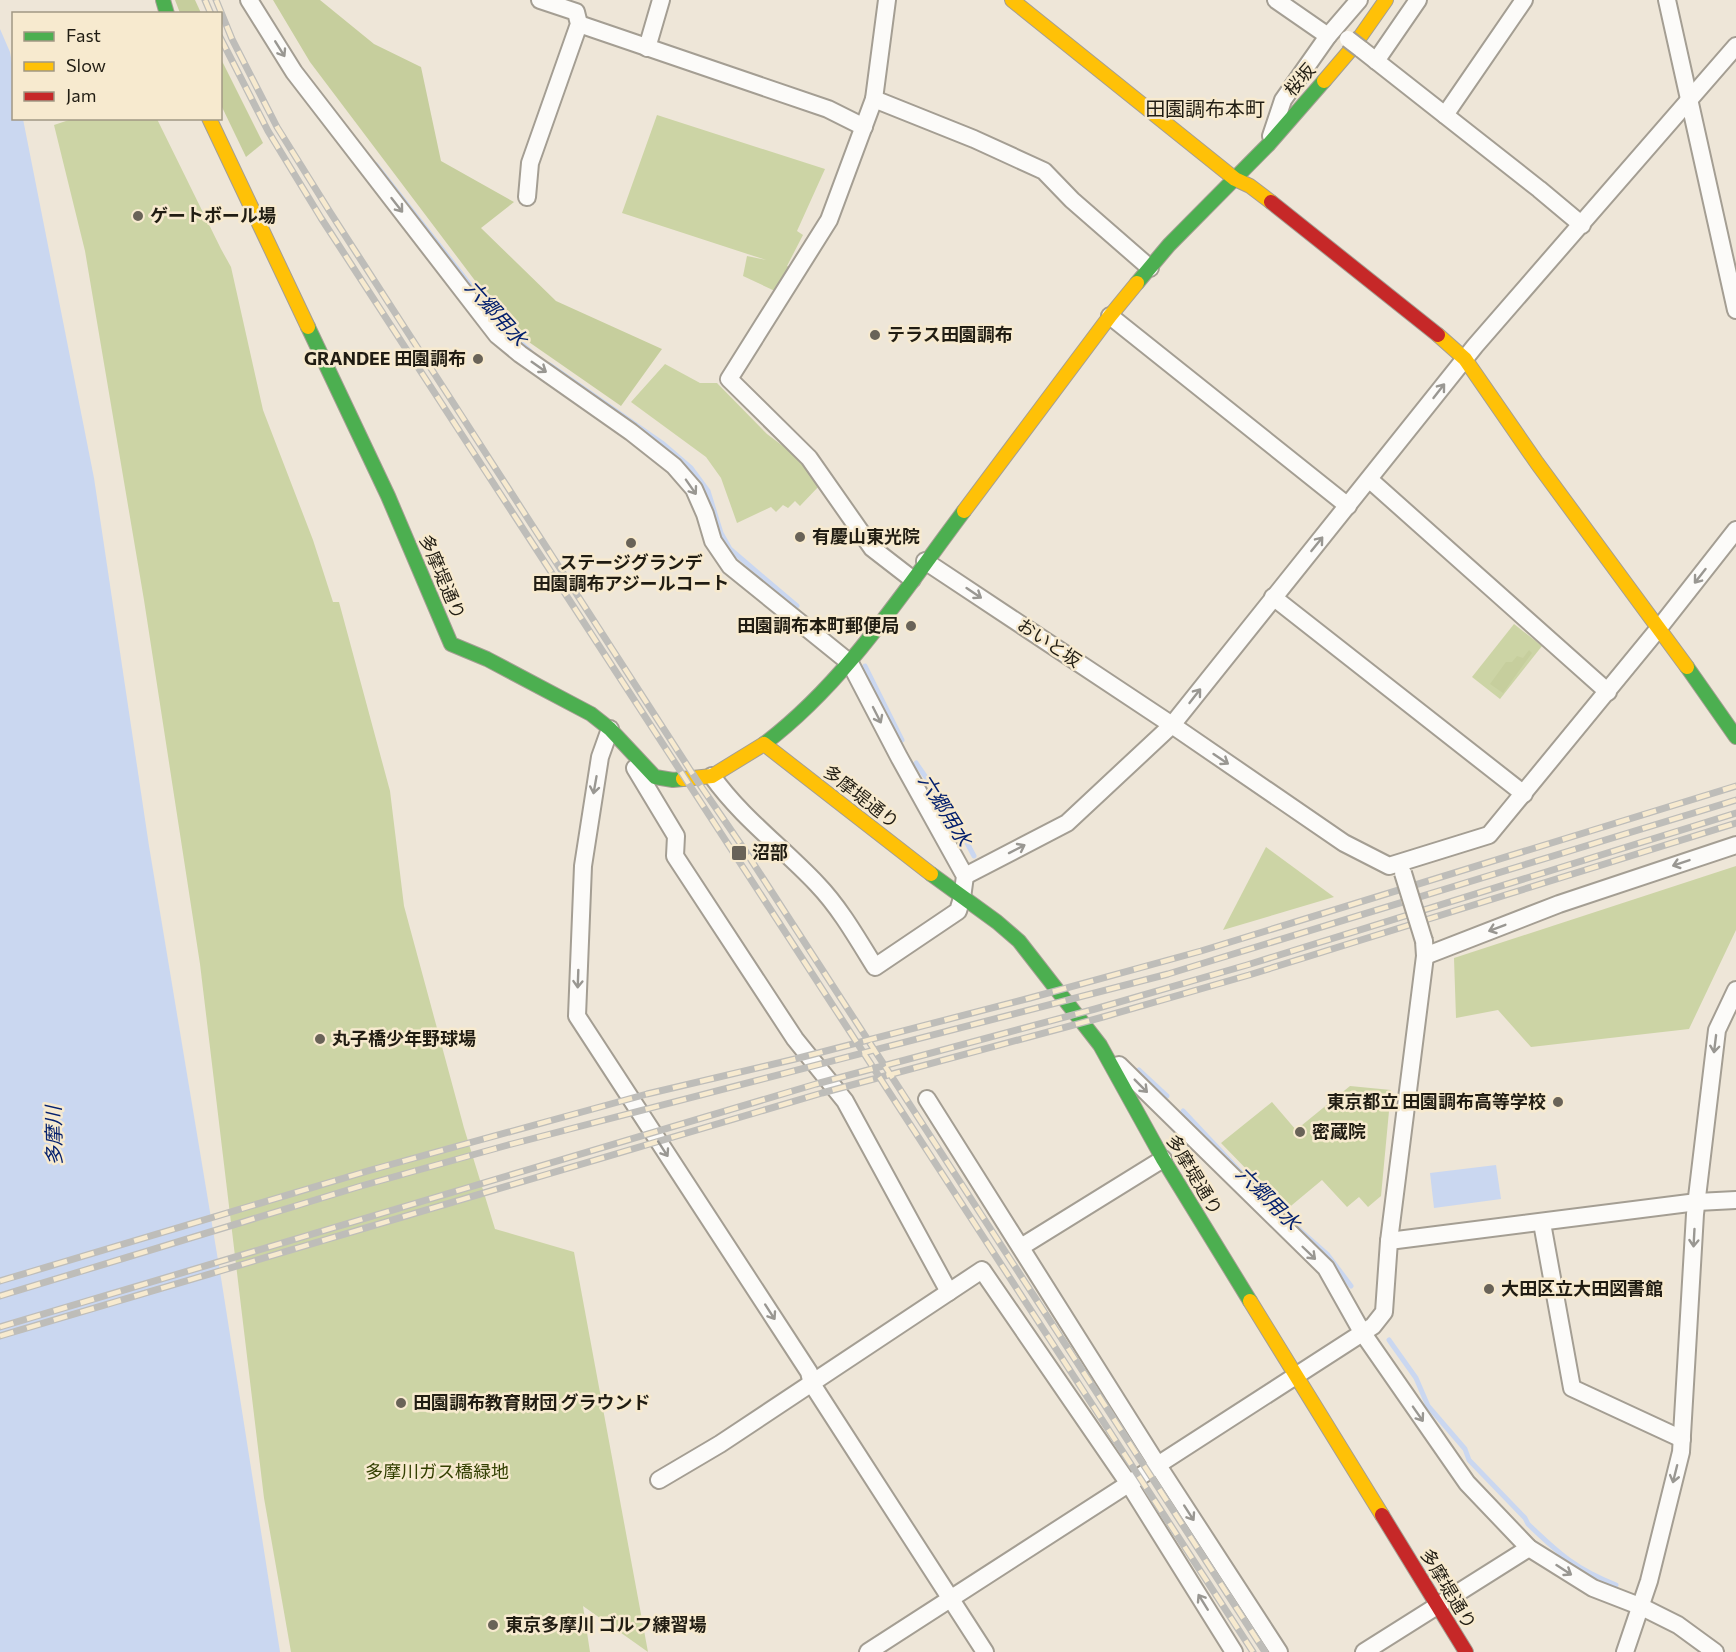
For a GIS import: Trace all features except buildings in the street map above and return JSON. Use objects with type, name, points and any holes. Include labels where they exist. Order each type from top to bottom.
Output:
[{"type":"main road","points":[[1012,0],[1172,126],[1235,179],[1250,186],[1465,359],[1537,463],[1736,736]]},
{"type":"main road","name":"桜坂","points":[[764,744],[780,732],[850,663],[1110,316],[1169,245],[1269,144],[1353,47],[1386,0]]},
{"type":"main road","name":"多摩堤通り","points":[[210,120],[388,496],[448,640],[456,648],[487,659],[591,714],[610,729],[655,777],[674,780],[712,776],[764,744],[1019,941],[1100,1045],[1163,1159],[1466,1652]]},
{"type":"street","points":[[249,0],[294,72],[497,335],[674,466],[694,489],[713,541],[730,566],[850,663],[965,876],[958,911],[875,967],[845,918],[819,885],[735,805],[712,776]]},
{"type":"street","points":[[527,197],[530,164],[579,24],[576,12],[540,0]]},
{"type":"street","points":[[647,48],[661,0]]},
{"type":"street","points":[[887,0],[874,99],[829,220],[729,379],[809,458],[872,548],[912,579]]},
{"type":"street","points":[[1276,0],[1328,36]]},
{"type":"street","points":[[1269,144],[1283,100],[1328,36],[1359,0]]},
{"type":"street","points":[[1376,62],[1418,0]]},
{"type":"street","points":[[1445,115],[1524,0]]},
{"type":"street","points":[[1667,0],[1736,310]]},
{"type":"street","points":[[579,24],[828,109],[864,127]]},
{"type":"street","points":[[1354,44],[1582,225]]},
{"type":"street","points":[[965,876],[1067,824],[1172,725],[1465,359],[1736,46]]},
{"type":"street","points":[[874,99],[974,139],[1044,171],[1072,200],[1150,268]]},
{"type":"street","points":[[1110,316],[1348,506]]},
{"type":"street","points":[[1370,480],[1608,692]]},
{"type":"street","points":[[868,1652],[1373,1326],[1384,1312],[1389,1241],[1424,948],[1402,868],[1489,835],[1608,692],[1736,530]]},
{"type":"street","name":"おいと坂","points":[[925,561],[1172,725],[1344,843],[1389,866],[1402,868]]},
{"type":"street","points":[[1273,597],[1524,794]]},
{"type":"street","points":[[610,729],[600,757],[583,866],[577,1016],[809,1372],[812,1384],[985,1652]]},
{"type":"street","points":[[638,759],[635,768],[676,836],[675,856],[795,1039],[845,1101],[949,1292]]},
{"type":"street","points":[[1424,948],[1736,845]]},
{"type":"street","points":[[1625,1652],[1642,1607],[1681,1452],[1697,1202],[1717,1030],[1736,990]]},
{"type":"street","points":[[1100,1045],[1326,1269],[1362,1332],[1467,1483],[1529,1548],[1593,1588],[1642,1607],[1678,1625],[1715,1652]]},
{"type":"street","points":[[927,1099],[1157,1464],[1279,1652]]},
{"type":"street","points":[[1021,1247],[1163,1159]]},
{"type":"street","points":[[1389,1241],[1697,1202],[1736,1200]]},
{"type":"street","points":[[1542,1222],[1572,1388],[1682,1439]]},
{"type":"street","points":[[659,1480],[720,1444],[982,1270],[1129,1484],[1234,1652]]},
{"type":"street","points":[[1364,1652],[1529,1548]]},
{"type":"green space","points":[[175,0],[195,0],[201,12],[180,12]]},
{"type":"green space","points":[[273,0],[320,0],[374,44],[421,67],[441,161],[514,202],[481,228],[556,301],[662,349],[621,406],[526,340],[507,323],[310,62]]},
{"type":"green space","points":[[222,61],[263,143],[246,157],[222,107]]},
{"type":"green space","points":[[657,115],[825,169],[797,231],[803,235],[787,266],[790,267],[775,291],[743,276],[747,256],[766,260],[622,213]]},
{"type":"green space","name":"多摩川ガス橋緑地","points":[[69,120],[157,120],[231,267],[263,410],[313,540],[333,602],[339,602],[390,791],[404,906],[464,1128],[495,1229],[574,1252],[648,1652],[583,1606],[590,1652],[291,1652],[264,1498],[200,964],[144,600],[85,251],[54,125]]},
{"type":"green space","points":[[665,364],[700,383],[717,383],[767,434],[800,459],[820,485],[800,506],[795,501],[788,508],[783,505],[776,512],[771,507],[737,523],[721,478],[706,457],[631,402]]},
{"type":"green space","points":[[1514,624],[1542,646],[1500,699],[1472,677]]},
{"type":"green space","points":[[1529,650],[1532,653],[1503,693],[1490,684],[1506,662],[1512,662],[1517,656],[1523,658]]},
{"type":"green space","points":[[1266,847],[1334,897],[1223,930]]},
{"type":"green space","points":[[1736,866],[1736,930],[1689,1029],[1531,1047],[1498,1010],[1456,1018],[1454,958]]},
{"type":"green space","points":[[1350,1086],[1391,1090],[1381,1196],[1368,1207],[1359,1197],[1347,1207],[1322,1180],[1286,1210],[1221,1143],[1272,1102],[1296,1130]]},
{"type":"water","name":"多摩川","points":[[0,29],[10,52],[12,63],[12,120],[23,120],[94,478],[149,846],[280,1652],[0,1652]]},
{"type":"water","points":[[1496,1165],[1501,1199],[1434,1208],[1430,1173]]},
{"type":"waterway","name":"六郷用水","points":[[376,165],[503,327],[530,351]]},
{"type":"waterway","name":"六郷用水","points":[[550,365],[662,443],[691,468],[708,491],[721,533],[730,549],[797,606]]},
{"type":"waterway","name":"六郷用水","points":[[865,666],[902,740]]},
{"type":"waterway","name":"六郷用水","points":[[916,763],[952,815],[974,856]]},
{"type":"waterway","points":[[1139,1070],[1167,1096]]},
{"type":"waterway","name":"六郷用水","points":[[1183,1111],[1260,1193]]},
{"type":"waterway","name":"六郷用水","points":[[1293,1224],[1327,1254],[1351,1286]]},
{"type":"waterway","points":[[1389,1340],[1416,1378],[1428,1406],[1465,1449],[1469,1460],[1525,1518],[1528,1524],[1569,1560],[1616,1585]]},
{"type":"railway","points":[[205,0],[210,12]]},
{"type":"railway","points":[[216,0],[221,12]]},
{"type":"railway","points":[[222,15],[277,127],[330,212],[696,779],[744,849],[1265,1652]]},
{"type":"railway","points":[[222,41],[268,131],[321,218],[1253,1652]]},
{"type":"railway","points":[[0,1281],[371,1170],[647,1094],[795,1059],[1201,951],[1736,786]]},
{"type":"railway","points":[[0,1296],[361,1186],[508,1145],[1168,974],[1736,800]]},
{"type":"railway","points":[[0,1327],[816,1084],[1095,1009],[1247,965],[1736,813]]},
{"type":"railway","points":[[0,1336],[822,1093],[1249,975],[1736,823]]},
{"type":"traffic: fast","points":[[163,0],[166,12]]},
{"type":"traffic: fast","points":[[1137,283],[1169,245],[1269,144],[1324,81]]},
{"type":"traffic: fast","points":[[308,327],[388,496],[451,644],[487,659],[591,714],[610,729],[655,777],[683,779]]},
{"type":"traffic: fast","points":[[764,744],[794,720],[821,693],[872,635],[964,511]]},
{"type":"traffic: fast","points":[[1687,667],[1736,737]]},
{"type":"traffic: fast","points":[[931,874],[1019,941],[1100,1045],[1163,1159],[1250,1301]]},
{"type":"traffic: slow","points":[[1012,0],[1235,179],[1250,186],[1271,202]]},
{"type":"traffic: slow","points":[[1324,81],[1353,47],[1386,0]]},
{"type":"traffic: slow","points":[[210,120],[308,327]]},
{"type":"traffic: slow","points":[[964,511],[1137,283]]},
{"type":"traffic: slow","points":[[1438,335],[1465,359],[1537,463],[1687,667]]},
{"type":"traffic: slow","points":[[683,779],[712,776],[764,744],[931,874]]},
{"type":"traffic: slow","points":[[1250,1301],[1382,1515]]},
{"type":"traffic: jam","points":[[1271,202],[1438,335]]},
{"type":"traffic: jam","points":[[1382,1515],[1466,1652]]},
{"type":"place","name":"ゲートボール場","points":[[138,216]]},
{"type":"place","name":"テラス田園調布","points":[[875,335]]},
{"type":"place","name":"GRANDEE 田園調布","points":[[478,359]]},
{"type":"place","name":"有慶山東光院","points":[[800,537]]},
{"type":"place","name":"ステージグランデ 田園調布アジールコート","points":[[631,543]]},
{"type":"place","name":"田園調布本町郵便局","points":[[911,626]]},
{"type":"place","name":"沼部","points":[[739,853]]},
{"type":"place","name":"丸子橋少年野球場","points":[[320,1039]]},
{"type":"place","name":"東京都立 田園調布高等学校","points":[[1558,1102]]},
{"type":"place","name":"密蔵院","points":[[1300,1132]]},
{"type":"place","name":"大田区立大田図書館","points":[[1489,1289]]},
{"type":"place","name":"田園調布教育財団 グラウンド","points":[[401,1403]]},
{"type":"place","name":"東京多摩川 ゴルフ練習場","points":[[493,1625]]},
{"type":"district","name":"田園調布本町","points":[[1205,109]]}]
